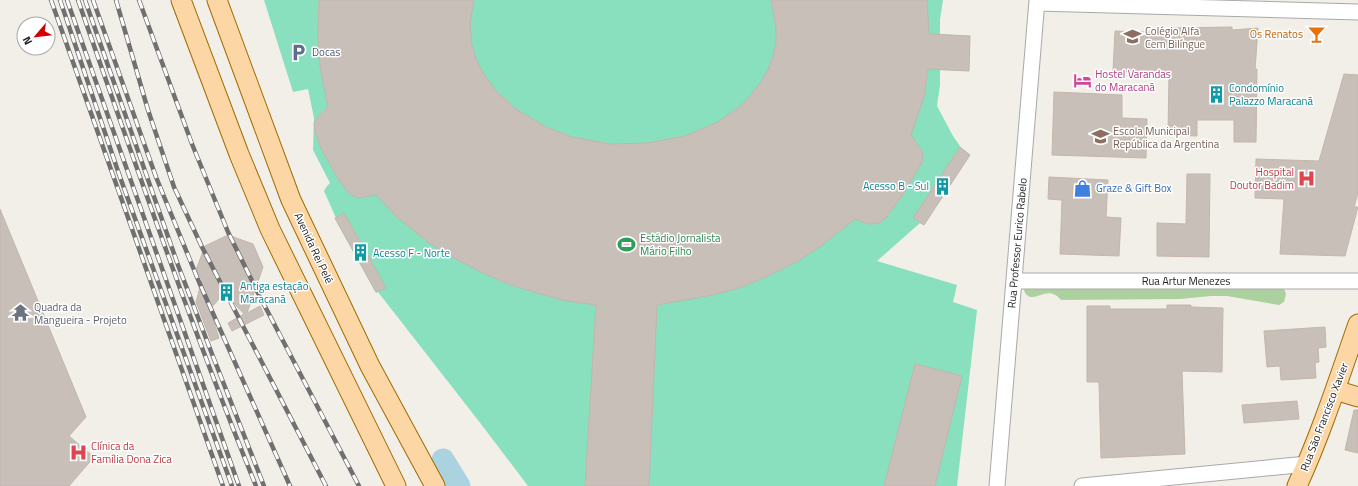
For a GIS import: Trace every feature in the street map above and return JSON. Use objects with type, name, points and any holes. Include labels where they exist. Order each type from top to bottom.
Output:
[{"type":"main road","points":[[181,0],[239,154],[270,229],[396,486]]},
{"type":"main road","name":"Avenida Rei Pelé","points":[[217,0],[291,200],[362,351],[435,486]]},
{"type":"main road","name":"Rua São Francisco Xavier","points":[[1297,486],[1307,464],[1335,390],[1358,324]]},
{"type":"main road","points":[[324,339],[362,351]]},
{"type":"main road","points":[[1335,390],[1358,397]]},
{"type":"street","points":[[1037,1],[1358,12]]},
{"type":"street","name":"Rua Professor Eurico Rabelo","points":[[997,486],[1037,1]]},
{"type":"street","name":"Rua Artur Menezes","points":[[1014,281],[1358,281]]},
{"type":"street","points":[[1082,486],[1307,464]]},
{"type":"green space","points":[[264,0],[943,0],[940,20],[940,34],[970,36],[969,71],[940,70],[940,85],[937,106],[953,136],[962,149],[970,155],[924,225],[920,223],[877,261],[957,285],[953,302],[977,310],[957,486],[528,486],[378,292],[376,293],[335,219],[336,218],[324,191],[330,183],[313,150],[314,118],[308,89],[293,92]]},
{"type":"green space","points":[[1026,284],[1284,288],[1286,294],[1284,302],[1279,305],[1227,296],[1180,299],[1061,300],[1050,293],[1036,297],[1028,296],[1024,291]]},
{"type":"building","name":"Estádio Jornalista Mário Filho","points":[[319,0],[474,0],[470,23],[472,45],[476,59],[483,73],[497,92],[516,109],[546,127],[572,137],[610,144],[648,143],[685,136],[718,122],[739,107],[760,83],[768,70],[773,56],[776,42],[776,28],[771,0],[927,0],[929,34],[970,36],[969,71],[928,69],[924,97],[911,135],[922,151],[922,162],[904,193],[885,219],[879,223],[868,224],[855,219],[821,246],[798,261],[742,287],[713,295],[657,305],[649,486],[585,486],[596,305],[566,301],[537,293],[508,284],[481,272],[429,243],[397,217],[376,195],[358,198],[348,192],[337,177],[321,148],[315,132],[314,124],[317,118],[328,107],[320,67],[318,37]]},
{"type":"building","points":[[1232,27],[1232,30],[1258,28],[1255,70],[1257,69],[1256,142],[1234,142],[1234,120],[1197,120],[1197,136],[1168,135],[1169,73],[1113,71],[1115,31],[1171,33],[1172,28]]},
{"type":"building","points":[[1344,74],[1358,75],[1358,193],[1354,207],[1358,207],[1345,256],[1280,254],[1284,199],[1255,198],[1256,159],[1319,161]]},
{"type":"building","name":"Escola Municipal República da Argentina","points":[[1054,92],[1122,95],[1122,118],[1147,119],[1146,158],[1052,155]]},
{"type":"building","name":"Acesso B - Sul","points":[[960,147],[970,155],[924,225],[913,218]]},
{"type":"building","points":[[1187,174],[1210,174],[1209,257],[1157,256],[1157,223],[1186,224]]},
{"type":"building","points":[[1049,177],[1108,180],[1106,217],[1121,218],[1119,256],[1060,254],[1062,200],[1048,199]]},
{"type":"building","name":"Quadra da Mangueira - Projeto","points":[[0,209],[86,417],[69,436],[94,457],[69,486],[0,486]]},
{"type":"building","name":"Acesso F - Norte","points":[[344,213],[386,288],[376,292],[335,218]]},
{"type":"building","name":"Antiga estação Maracanã","points":[[228,235],[253,244],[263,267],[247,313],[260,306],[264,315],[232,331],[228,323],[244,314],[233,302],[220,298],[210,309],[219,338],[211,341],[196,302],[202,280],[196,270],[205,246]]},
{"type":"building","points":[[1167,305],[1191,305],[1191,307],[1223,308],[1222,372],[1182,371],[1185,454],[1101,458],[1099,382],[1087,382],[1087,306],[1110,306],[1110,309],[1167,309]]},
{"type":"building","points":[[1325,327],[1326,347],[1318,348],[1319,362],[1315,363],[1316,378],[1281,380],[1280,366],[1267,367],[1264,331]]},
{"type":"building","points":[[915,364],[962,376],[935,486],[884,486]]},
{"type":"building","points":[[1297,401],[1299,419],[1244,423],[1242,405]]},
{"type":"building","points":[[1354,410],[1358,410],[1358,453],[1345,450]]},
{"type":"waterway","points":[[443,460],[459,486]]},
{"type":"railway","points":[[51,0],[223,486]]},
{"type":"railway","points":[[60,0],[120,177],[232,486]]},
{"type":"railway","points":[[67,0],[239,486]]},
{"type":"railway","points":[[78,0],[186,305],[256,486]]},
{"type":"railway","points":[[85,0],[178,265],[264,486]]},
{"type":"railway","points":[[93,0],[156,177],[199,282],[290,486]]},
{"type":"railway","points":[[116,0],[148,110],[174,187],[202,247],[326,486]]},
{"type":"railway","points":[[139,0],[192,144],[228,232],[259,295],[359,486]]},
{"type":"place","name":"Os Renatos","points":[[1316,34]]},
{"type":"place","name":"Colégio Alfa Cem Bilíngue","points":[[1132,37]]},
{"type":"place","name":"Docas","points":[[299,52]]},
{"type":"place","name":"Hostel Varandas do Maracanã","points":[[1082,80]]},
{"type":"place","name":"Condomínio Palazzo Maracanã","points":[[1216,94]]},
{"type":"place","name":"Escola Municipal República da Argentina","points":[[1100,137]]},
{"type":"place","name":"Hospital Doutor Badim","points":[[1307,178]]},
{"type":"place","name":"Acesso B - Sul","points":[[942,186]]},
{"type":"place","name":"Graze & Gift Box","points":[[1083,188]]},
{"type":"place","name":"Estádio Jornalista Mário Filho","points":[[627,244]]},
{"type":"place","name":"Acesso F - Norte","points":[[360,253]]},
{"type":"place","name":"Antiga estação Maracanã","points":[[227,292]]},
{"type":"place","name":"Quadra da Mangueira - Projeto","points":[[21,313]]},
{"type":"place","name":"Clínica da Família Dona Zica","points":[[78,452]]}]
